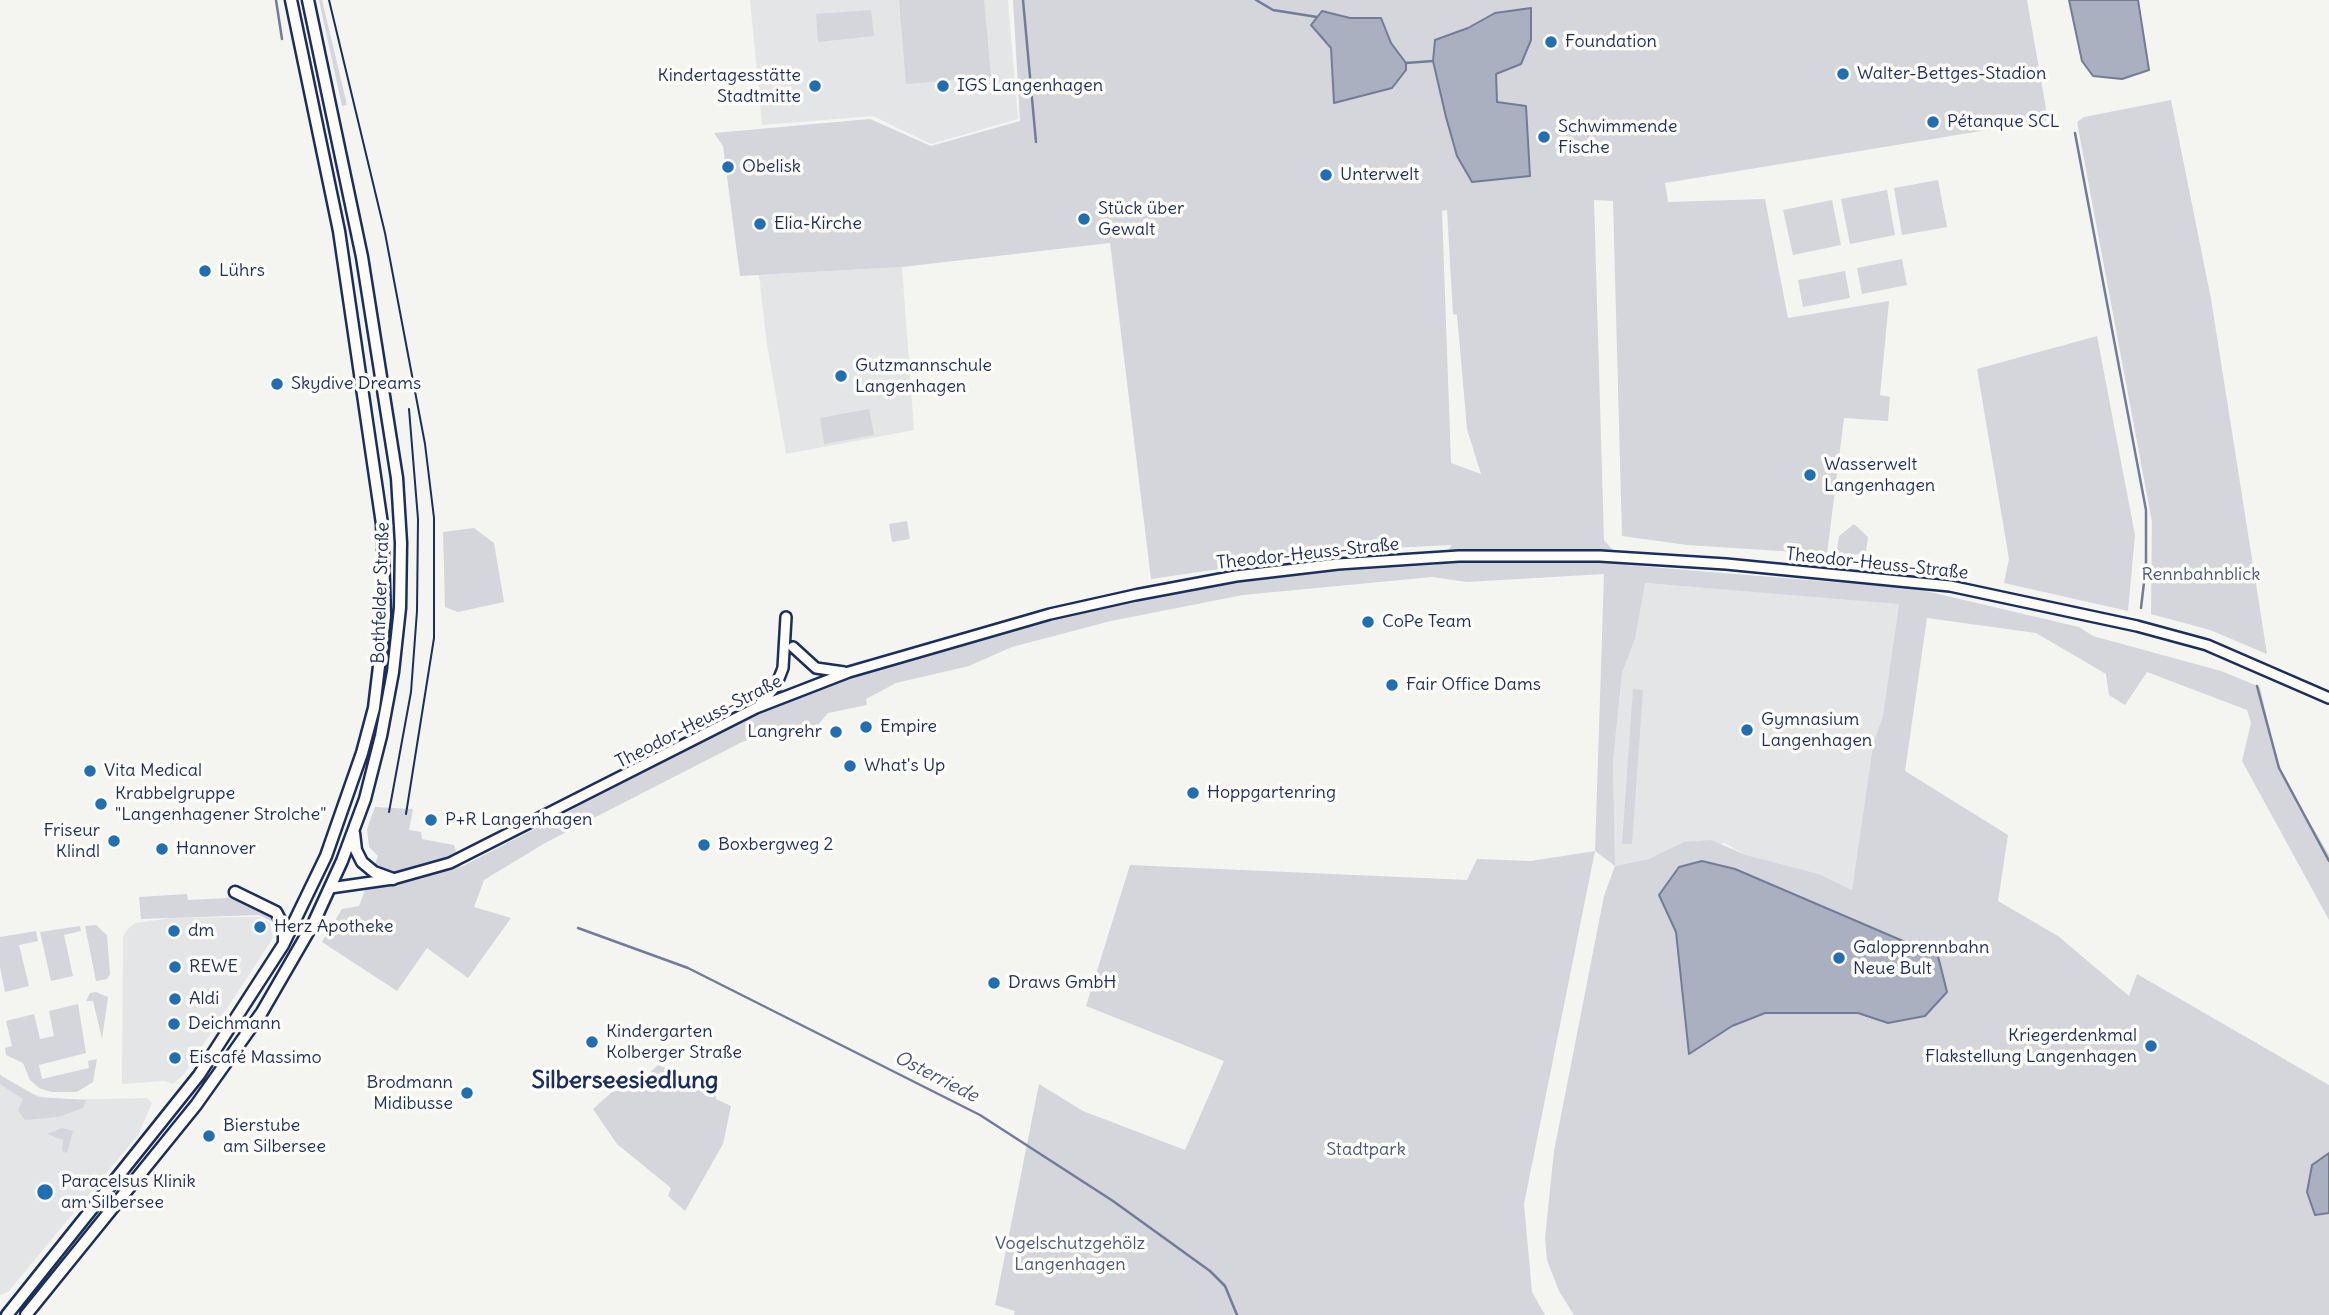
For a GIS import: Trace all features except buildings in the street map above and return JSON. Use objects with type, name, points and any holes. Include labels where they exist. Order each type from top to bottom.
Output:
[{"type":"main road","name":"Bothfelder Straße","points":[[8,1315],[184,1095],[284,945],[319,873],[362,753],[382,663],[386,593],[379,501],[339,231],[291,0]]},
{"type":"main road","name":"Bothfelder Straße","points":[[26,1315],[196,1105],[262,1012],[330,888],[354,829],[379,747],[393,673],[401,586],[400,511],[393,446],[362,257],[308,0]]},
{"type":"main road","points":[[354,829],[356,850],[362,862],[374,872],[393,879]]},
{"type":"main road","points":[[235,892],[276,912],[284,927],[284,945]]},
{"type":"street","name":"Theodor-Heuss-Straße","points":[[330,888],[393,879],[434,869],[476,852],[756,708],[849,672],[1058,612],[1225,578],[1388,559],[1573,555],[1713,563],[1911,581],[2000,595],[2207,645],[2329,698]]},
{"type":"street","points":[[756,708],[772,692],[779,678],[785,655],[786,617]]},
{"type":"street","points":[[793,647],[816,668],[849,672]]},
{"type":"shaded area","name":"IGS Langenhagen","points":[[750,0],[1008,0],[1018,119],[931,144],[873,116],[762,125]]},
{"type":"shaded area","name":"Gutzmannschule Langenhagen","points":[[902,267],[914,430],[786,454],[767,344],[759,275]]},
{"type":"shaded area","name":"Gymnasium Langenhagen","points":[[1644,583],[1899,603],[1883,715],[1873,745],[1852,890],[1819,874],[1746,855],[1725,843],[1615,866],[1613,762],[1622,673],[1635,639]]},
{"type":"shaded area","points":[[259,917],[270,923],[273,938],[184,1074],[173,1084],[165,1081],[122,1084],[123,937],[127,930],[135,923],[172,918]]},
{"type":"shaded area","name":"Paracelsus Klinik am Silbersee","points":[[0,1075],[25,1091],[51,1100],[147,1098],[152,1103],[138,1135],[8,1292],[0,1295]]},
{"type":"green space","points":[[319,0],[322,0],[347,105],[342,106]]},
{"type":"green space","points":[[899,0],[984,0],[991,77],[906,84]]},
{"type":"green space","points":[[1013,0],[2027,0],[2048,120],[1665,183],[1668,202],[1765,199],[1788,318],[1889,301],[1880,395],[1890,397],[1888,421],[1844,418],[1827,554],[1687,545],[1622,536],[1613,201],[1594,200],[1604,540],[1626,565],[1917,589],[2079,627],[2093,636],[2221,671],[2260,687],[2279,771],[2329,855],[2329,920],[2242,761],[2251,723],[2247,710],[2147,672],[2125,705],[2109,695],[2106,674],[2036,633],[1927,618],[1905,771],[2008,835],[1998,901],[2058,936],[2129,996],[2137,974],[2329,1085],[2329,1153],[2312,1165],[2315,1214],[2329,1213],[2329,1315],[1574,1315],[1559,1291],[1547,1260],[1545,1238],[1554,1151],[1604,896],[1615,866],[1595,851],[1604,574],[1467,582],[1432,577],[1243,595],[1111,621],[1012,647],[969,666],[896,683],[866,699],[867,705],[828,713],[807,738],[769,733],[742,742],[545,843],[484,880],[474,907],[511,918],[468,978],[427,948],[397,991],[322,942],[342,909],[359,906],[378,856],[369,847],[367,829],[375,807],[413,809],[409,830],[421,832],[422,839],[454,845],[461,867],[747,719],[892,663],[1116,602],[1224,582],[1307,573],[1436,565],[1452,545],[1349,550],[1151,579],[1110,243],[902,267],[740,276],[723,146],[714,133],[870,119],[931,146],[1020,121]],"holes":[[[1322,11],[1350,18],[1381,18],[1391,43],[1406,63],[1334,103],[1331,48]],[[1495,13],[1521,64],[1496,73],[1497,102],[1526,106],[1530,176],[1502,178],[1457,156],[1433,61],[1435,40],[1468,28]],[[1447,210],[1453,314],[1457,315],[1467,429],[1481,474],[1451,463],[1442,211]],[[1645,583],[1899,604],[1883,715],[1873,745],[1852,890],[1819,874],[1746,855],[1711,840],[1684,842],[1649,859],[1615,866],[1613,762],[1622,673],[1635,639]]]},
{"type":"green space","points":[[871,10],[874,36],[818,42],[816,14]]},
{"type":"green space","name":"Rennbahnblick","points":[[2171,100],[2211,299],[2267,654],[2210,630],[2151,614],[2152,522],[2077,122],[2084,117]]},
{"type":"green space","points":[[1938,180],[1947,227],[1902,235],[1894,188]]},
{"type":"green space","points":[[1887,190],[1895,235],[1850,244],[1841,199]]},
{"type":"green space","points":[[1832,200],[1841,245],[1793,255],[1783,210]]},
{"type":"green space","points":[[1902,259],[1907,285],[1862,294],[1857,268]]},
{"type":"green space","points":[[1845,271],[1850,298],[1803,307],[1798,280]]},
{"type":"green space","points":[[2097,336],[2135,535],[2128,611],[2004,583],[2009,559],[1977,369]]},
{"type":"green space","points":[[869,409],[874,435],[824,444],[820,418]]},
{"type":"green space","points":[[907,521],[910,539],[892,542],[889,524]]},
{"type":"green space","points":[[1854,524],[1868,537],[1866,552],[1843,558],[1837,550],[1839,536]]},
{"type":"green space","points":[[474,528],[494,543],[504,602],[458,612],[445,607],[443,532]]},
{"type":"green space","points":[[1633,689],[1643,690],[1632,844],[1622,844]]},
{"type":"green space","name":"Stadtpark","points":[[1595,851],[1524,1204],[1532,1292],[1545,1315],[1014,1315],[1015,1311],[995,1305],[1039,1084],[1083,1111],[1185,1150],[1224,1061],[1086,1006],[1130,865],[1467,880],[1477,859],[1531,861]]},
{"type":"green space","points":[[228,892],[235,892],[280,917],[273,922],[259,915],[141,919],[139,897],[187,894],[188,900],[228,898]]},
{"type":"green space","points":[[96,925],[107,935],[110,974],[107,979],[96,981],[85,926]]},
{"type":"green space","points":[[80,926],[81,931],[64,935],[73,976],[51,981],[40,932]]},
{"type":"green space","points":[[36,931],[38,941],[19,945],[29,986],[5,992],[0,967],[0,937]]},
{"type":"green space","points":[[96,992],[108,997],[102,1039],[93,1001],[86,1001],[90,993]]},
{"type":"green space","points":[[78,1004],[86,1053],[39,1065],[42,1079],[89,1068],[88,1061],[97,1059],[93,1082],[77,1092],[51,1092],[39,1088],[30,1080],[23,1063],[6,1055],[5,1048],[12,1046],[6,1021],[34,1014],[40,1039],[54,1036],[49,1011]]},
{"type":"green space","points":[[658,1065],[717,1089],[716,1099],[731,1106],[723,1144],[685,1211],[668,1196],[671,1188],[617,1144],[593,1109],[612,1092],[637,1085]]},
{"type":"green space","points":[[0,1075],[38,1097],[86,1100],[83,1108],[58,1117],[25,1120],[18,1110],[23,1099],[0,1084]]},
{"type":"green space","points":[[62,1128],[73,1131],[67,1153],[62,1151],[63,1140],[47,1134]]},
{"type":"water","points":[[2069,0],[2138,0],[2149,70],[2122,79],[2093,76],[2082,61]]},
{"type":"water","points":[[1531,8],[1531,40],[1521,64],[1496,74],[1497,102],[1526,106],[1530,176],[1472,182],[1457,156],[1446,117],[1433,61],[1435,40],[1468,28],[1495,13]]},
{"type":"water","points":[[1322,11],[1350,18],[1381,18],[1391,43],[1406,63],[1406,70],[1392,88],[1334,103],[1331,48],[1311,25]]},
{"type":"water","points":[[1702,861],[1735,869],[1938,956],[1947,992],[1925,1016],[1888,1023],[1858,1013],[1765,1013],[1732,1026],[1689,1054],[1676,932],[1659,895],[1679,867]]},
{"type":"water","points":[[2329,1153],[2329,1213],[2315,1215],[2307,1192],[2312,1165]]},
{"type":"waterway","points":[[276,0],[282,39]]},
{"type":"waterway","points":[[1023,0],[1036,142]]},
{"type":"waterway","points":[[1256,0],[1273,10],[1317,17]]},
{"type":"waterway","points":[[1406,63],[1433,61]]},
{"type":"waterway","points":[[2075,133],[2146,510],[2146,565],[2141,608]]},
{"type":"waterway","points":[[2257,686],[2279,768],[2329,861]]},
{"type":"waterway","name":"Osterriede","points":[[578,928],[688,968],[980,1115],[1113,1201],[1210,1271],[1225,1286],[1237,1315]]},
{"type":"tram line","points":[[329,0],[385,233],[425,444],[434,518],[434,638],[406,814]]},
{"type":"tram line","points":[[389,812],[411,692],[417,611],[418,519],[409,409]]},
{"type":"place","name":"Foundation","points":[[1551,42]]},
{"type":"place","name":"Walter-Bettges-Stadion","points":[[1843,74]]},
{"type":"place","name":"Kindertagesstätte Stadtmitte","points":[[815,86]]},
{"type":"place","name":"IGS Langenhagen","points":[[943,86]]},
{"type":"place","name":"Pétanque SCL","points":[[1933,122]]},
{"type":"place","name":"Schwimmende Fische","points":[[1544,137]]},
{"type":"place","name":"Obelisk","points":[[728,167]]},
{"type":"place","name":"Unterwelt","points":[[1326,175]]},
{"type":"place","name":"Stück über Gewalt","points":[[1084,219]]},
{"type":"place","name":"Elia-Kirche","points":[[760,224]]},
{"type":"place","name":"Lührs","points":[[205,271]]},
{"type":"place","name":"Gutzmannschule Langenhagen","points":[[841,376]]},
{"type":"place","name":"Skydive Dreams","points":[[277,384]]},
{"type":"place","name":"Wasserwelt Langenhagen","points":[[1810,475]]},
{"type":"place","name":"CoPe Team","points":[[1368,622]]},
{"type":"place","name":"Fair Office Dams","points":[[1392,685]]},
{"type":"place","name":"Empire","points":[[866,727]]},
{"type":"place","name":"Gymnasium Langenhagen","points":[[1747,730]]},
{"type":"place","name":"Langrehr","points":[[836,732]]},
{"type":"place","name":"What's Up","points":[[850,766]]},
{"type":"place","name":"Vita Medical","points":[[90,771]]},
{"type":"place","name":"Hoppgartenring","points":[[1193,793]]},
{"type":"place","name":"Krabbelgruppe \"Langenhagener Strolche\"","points":[[101,804]]},
{"type":"place","name":"P+R Langenhagen","points":[[431,820]]},
{"type":"place","name":"Friseur Klindl","points":[[114,841]]},
{"type":"place","name":"Boxbergweg 2","points":[[704,845]]},
{"type":"place","name":"Hannover","points":[[162,849]]},
{"type":"place","name":"Herz Apotheke","points":[[260,927]]},
{"type":"place","name":"dm","points":[[174,931]]},
{"type":"place","name":"Galopprennbahn Neue Bult","points":[[1839,958]]},
{"type":"place","name":"REWE","points":[[175,967]]},
{"type":"place","name":"Draws GmbH","points":[[994,983]]},
{"type":"place","name":"Aldi","points":[[175,999]]},
{"type":"place","name":"Deichmann","points":[[174,1024]]},
{"type":"place","name":"Kindergarten Kolberger Straße","points":[[592,1042]]},
{"type":"place","name":"Kriegerdenkmal Flakstellung Langenhagen","points":[[2151,1046]]},
{"type":"place","name":"Eiscafé Massimo","points":[[175,1058]]},
{"type":"place","name":"Brodmann Midibusse","points":[[467,1093]]},
{"type":"place","name":"Bierstube am Silbersee","points":[[209,1136]]},
{"type":"place","name":"Paracelsus Klinik am Silbersee","points":[[45,1192]]},
{"type":"district","name":"Silberseesiedlung","points":[[625,1081]]},
{"type":"park label","name":"Vogelschutzgehölz Langenhagen","points":[[1070,1254]]}]
